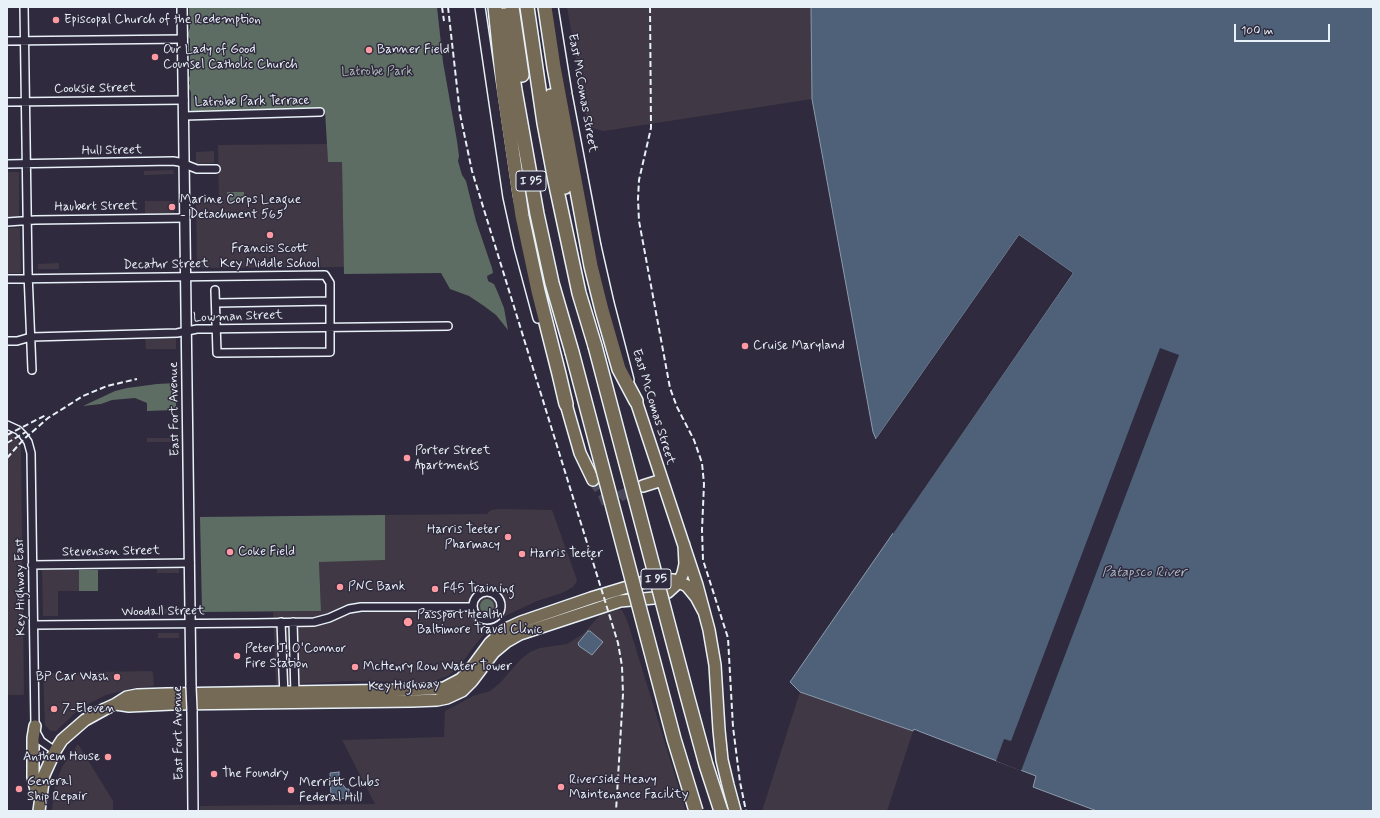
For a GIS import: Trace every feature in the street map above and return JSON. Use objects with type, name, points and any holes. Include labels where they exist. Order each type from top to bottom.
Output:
[{"type":"highway","points":[[496,7],[504,95],[522,216],[538,291],[566,404]]},
{"type":"highway","name":"I 95","points":[[503,7],[515,90],[540,227],[552,283],[572,352],[674,739],[696,811]]},
{"type":"highway","name":"I 95","points":[[512,7],[531,133],[572,352]]},
{"type":"highway","name":"I 95","points":[[527,7],[544,123],[579,293],[595,346],[706,765],[721,811]]},
{"type":"highway","name":"I 95","points":[[539,7],[563,176],[586,291],[595,346]]},
{"type":"highway","points":[[545,7],[554,67],[591,266],[619,369],[636,401]]},
{"type":"main road","name":"East McComas Street","points":[[636,401],[697,585],[712,641],[722,760],[735,811]]},
{"type":"main road","points":[[566,404],[580,453],[593,480]]},
{"type":"main road","points":[[643,486],[662,480]]},
{"type":"main road","points":[[684,545],[685,564],[679,582],[687,586],[693,592],[704,612]]},
{"type":"main road","name":"Key Highway","points":[[39,808],[44,775],[62,740],[79,723],[116,704],[129,706],[172,704],[444,688],[460,679],[473,666],[485,648],[497,636],[521,622],[650,580],[662,579],[679,582]]},
{"type":"main road","name":"Key Highway","points":[[289,697],[425,701],[447,698],[462,691],[494,652],[506,642],[520,634],[620,601],[659,596],[672,589],[679,582]]},
{"type":"main road","points":[[35,726],[33,738],[33,777],[39,808]]},
{"type":"street","points":[[24,7],[28,279],[32,370]]},
{"type":"street","name":"East Fort Avenue","points":[[182,7],[193,811]]},
{"type":"street","points":[[480,7],[502,161],[513,222],[533,300],[555,376],[566,404]]},
{"type":"street","name":"East McComas Street","points":[[553,7],[567,94],[596,246],[614,326],[636,401]]},
{"type":"street","points":[[7,41],[183,39]]},
{"type":"street","name":"Cooksie Street","points":[[7,102],[184,100]]},
{"type":"street","name":"Latrobe Park Terrace","points":[[184,116],[320,112]]},
{"type":"street","name":"Hull Street","points":[[7,164],[173,161],[197,169],[216,169]]},
{"type":"street","name":"Haubert Street","points":[[7,222],[185,218]]},
{"type":"street","name":"Decatur Street","points":[[7,279],[326,275],[330,283],[330,301]]},
{"type":"street","points":[[215,290],[217,353],[330,352],[330,301],[216,303]]},
{"type":"street","name":"Lowman Street","points":[[7,341],[17,341],[31,337],[177,334],[196,329],[330,326],[448,326]]},
{"type":"street","name":"Key Highway East","points":[[7,425],[23,434],[28,442],[31,453],[35,726],[36,732],[41,741],[55,751]]},
{"type":"street","name":"Stevenson Street","points":[[32,565],[190,563]]},
{"type":"street","name":"Woodall Street","points":[[34,625],[254,624],[321,620],[349,609],[361,607],[473,607]]},
{"type":"street","points":[[281,622],[289,697]]},
{"type":"street","points":[[289,697],[293,622]]},
{"type":"shaded area","points":[[567,7],[811,7],[812,99],[604,131],[588,127]]},
{"type":"shaded area","name":"Francis Scott Key Middle School","points":[[327,144],[328,162],[342,162],[344,267],[197,268],[196,202],[219,202],[218,145]]},
{"type":"shaded area","points":[[214,151],[214,163],[196,164],[196,152]]},
{"type":"shaded area","points":[[173,170],[174,174],[144,175],[144,171]]},
{"type":"shaded area","points":[[7,172],[19,172],[19,217],[7,217]]},
{"type":"shaded area","points":[[145,201],[174,201],[174,213],[145,214]]},
{"type":"shaded area","points":[[7,228],[20,228],[21,273],[7,273]]},
{"type":"shaded area","points":[[59,263],[59,269],[38,269],[38,264]]},
{"type":"shaded area","points":[[145,337],[176,337],[176,349],[146,349]]},
{"type":"shaded area","points":[[7,431],[19,440],[21,448],[24,695],[7,695]]},
{"type":"shaded area","points":[[147,438],[177,438],[177,442],[147,442]]},
{"type":"shaded area","points":[[491,510],[552,510],[576,577],[577,581],[573,587],[562,593],[537,601],[501,618],[488,629],[460,666],[448,676],[431,682],[349,681],[276,685],[273,612],[321,611],[319,561],[385,560],[385,515],[487,514]]},
{"type":"shaded area","points":[[179,568],[179,573],[157,573],[157,569]]},
{"type":"shaded area","points":[[42,570],[98,570],[98,591],[58,591],[58,616],[43,616]]},
{"type":"shaded area","points":[[158,609],[179,609],[179,614],[158,614]]},
{"type":"shaded area","points":[[618,609],[622,610],[627,620],[686,811],[200,811],[200,806],[375,804],[342,740],[444,737],[445,711],[473,696],[490,691],[500,683],[520,660],[530,652],[540,648],[567,644],[583,634],[602,613]]},
{"type":"shaded area","points":[[158,633],[179,633],[179,638],[158,638]]},
{"type":"shaded area","points":[[151,671],[153,673],[154,686],[133,688],[106,695],[84,706],[56,731],[51,731],[45,725],[43,673]]},
{"type":"shaded area","points":[[800,692],[913,731],[887,811],[762,811]]},
{"type":"shaded area","points":[[78,744],[113,801],[113,811],[52,811],[54,789],[62,767]]},
{"type":"green space","name":"Latrobe Park","points":[[189,7],[437,7],[443,62],[457,141],[459,156],[458,161],[462,175],[466,181],[476,221],[492,268],[493,273],[487,276],[488,281],[494,284],[498,293],[504,308],[508,330],[496,315],[484,306],[469,296],[450,289],[441,273],[344,274],[342,162],[328,162],[325,111],[282,111],[232,118],[201,114],[200,112],[191,112],[191,92],[188,87],[190,83],[188,78],[190,76],[190,39],[187,35],[190,28]]},
{"type":"green space","points":[[227,192],[244,192],[244,202],[227,202]]},
{"type":"green space","points":[[176,383],[176,410],[147,411],[147,403],[135,398],[112,400],[101,404],[83,406],[115,391],[127,388]]},
{"type":"green space","points":[[385,515],[385,560],[319,562],[321,611],[202,612],[200,517]]},
{"type":"green space","points":[[79,570],[98,570],[98,591],[79,591]]},
{"type":"green space","points":[[487,599],[492,601],[494,606],[492,611],[487,613],[482,611],[480,606],[482,601]]},
{"type":"water","name":"Patapsco River","points":[[811,7],[1373,7],[1373,811],[1097,811],[1033,787],[1036,776],[914,729],[913,731],[800,692],[790,682],[1073,273],[1019,235],[876,439],[873,432],[812,99]]},
{"type":"water","points":[[588,631],[603,642],[592,655],[579,646],[578,643]]},
{"type":"water","points":[[339,772],[339,779],[346,789],[349,789],[349,798],[331,799],[330,773]]},
{"type":"pier","points":[[1019,235],[1073,273],[893,534],[893,531],[1071,273],[1019,237],[876,441]]},
{"type":"pier","points":[[1160,348],[1179,355],[1021,771],[996,761],[1004,739],[1011,741]]},
{"type":"tunnel","points":[[593,480],[603,494],[609,508]]},
{"type":"tunnel","points":[[610,511],[613,504],[620,496],[641,487]]},
{"type":"railway","points":[[442,7],[444,21]]},
{"type":"railway","points":[[448,7],[460,114],[472,171],[618,643],[622,666],[623,694],[616,811]]},
{"type":"railway","points":[[650,7],[651,128],[639,180],[639,221],[670,388],[677,407],[694,440],[702,463],[704,484],[702,530],[703,560],[728,638],[733,727],[740,782],[746,811]]},
{"type":"railway","points":[[7,458],[23,440],[48,418],[83,396],[107,386],[137,379]]},
{"type":"railway","points":[[7,435],[46,415]]},
{"type":"railway","points":[[7,443],[26,432]]},
{"type":"place","name":"Episcopal Church of the Redemption","points":[[56,20]]},
{"type":"place","name":"Banner Field","points":[[369,50]]},
{"type":"place","name":"Our Lady of Good Counsel Catholic Church","points":[[155,57]]},
{"type":"place","name":"Marine Corps League - Detachment 565","points":[[172,207]]},
{"type":"place","name":"Francis Scott Key Middle School","points":[[270,235]]},
{"type":"place","name":"Cruise Maryland","points":[[745,346]]},
{"type":"place","name":"Porter Street Apartments","points":[[407,458]]},
{"type":"place","name":"Harris Teeter Pharmacy","points":[[508,537]]},
{"type":"place","name":"Coke Field","points":[[230,552]]},
{"type":"place","name":"Harris Teeter","points":[[522,554]]},
{"type":"place","name":"PNC Bank","points":[[340,587]]},
{"type":"place","name":"F45 Training","points":[[435,589]]},
{"type":"place","name":"Passport Health Baltimore Travel Clinic","points":[[408,622]]},
{"type":"place","name":"Peter J. O'Connor Fire Station","points":[[237,656]]},
{"type":"place","name":"McHenry Row Water Tower","points":[[355,667]]},
{"type":"place","name":"BP Car Wash","points":[[117,677]]},
{"type":"place","name":"7-Eleven","points":[[54,709]]},
{"type":"place","name":"Anthem House","points":[[108,757]]},
{"type":"place","name":"The Foundry","points":[[214,774]]},
{"type":"place","name":"Riverside Heavy Maintenance Facility","points":[[561,787]]},
{"type":"place","name":"General Ship Repair","points":[[19,789]]},
{"type":"place","name":"Merritt Clubs Federal Hill","points":[[291,790]]}]
